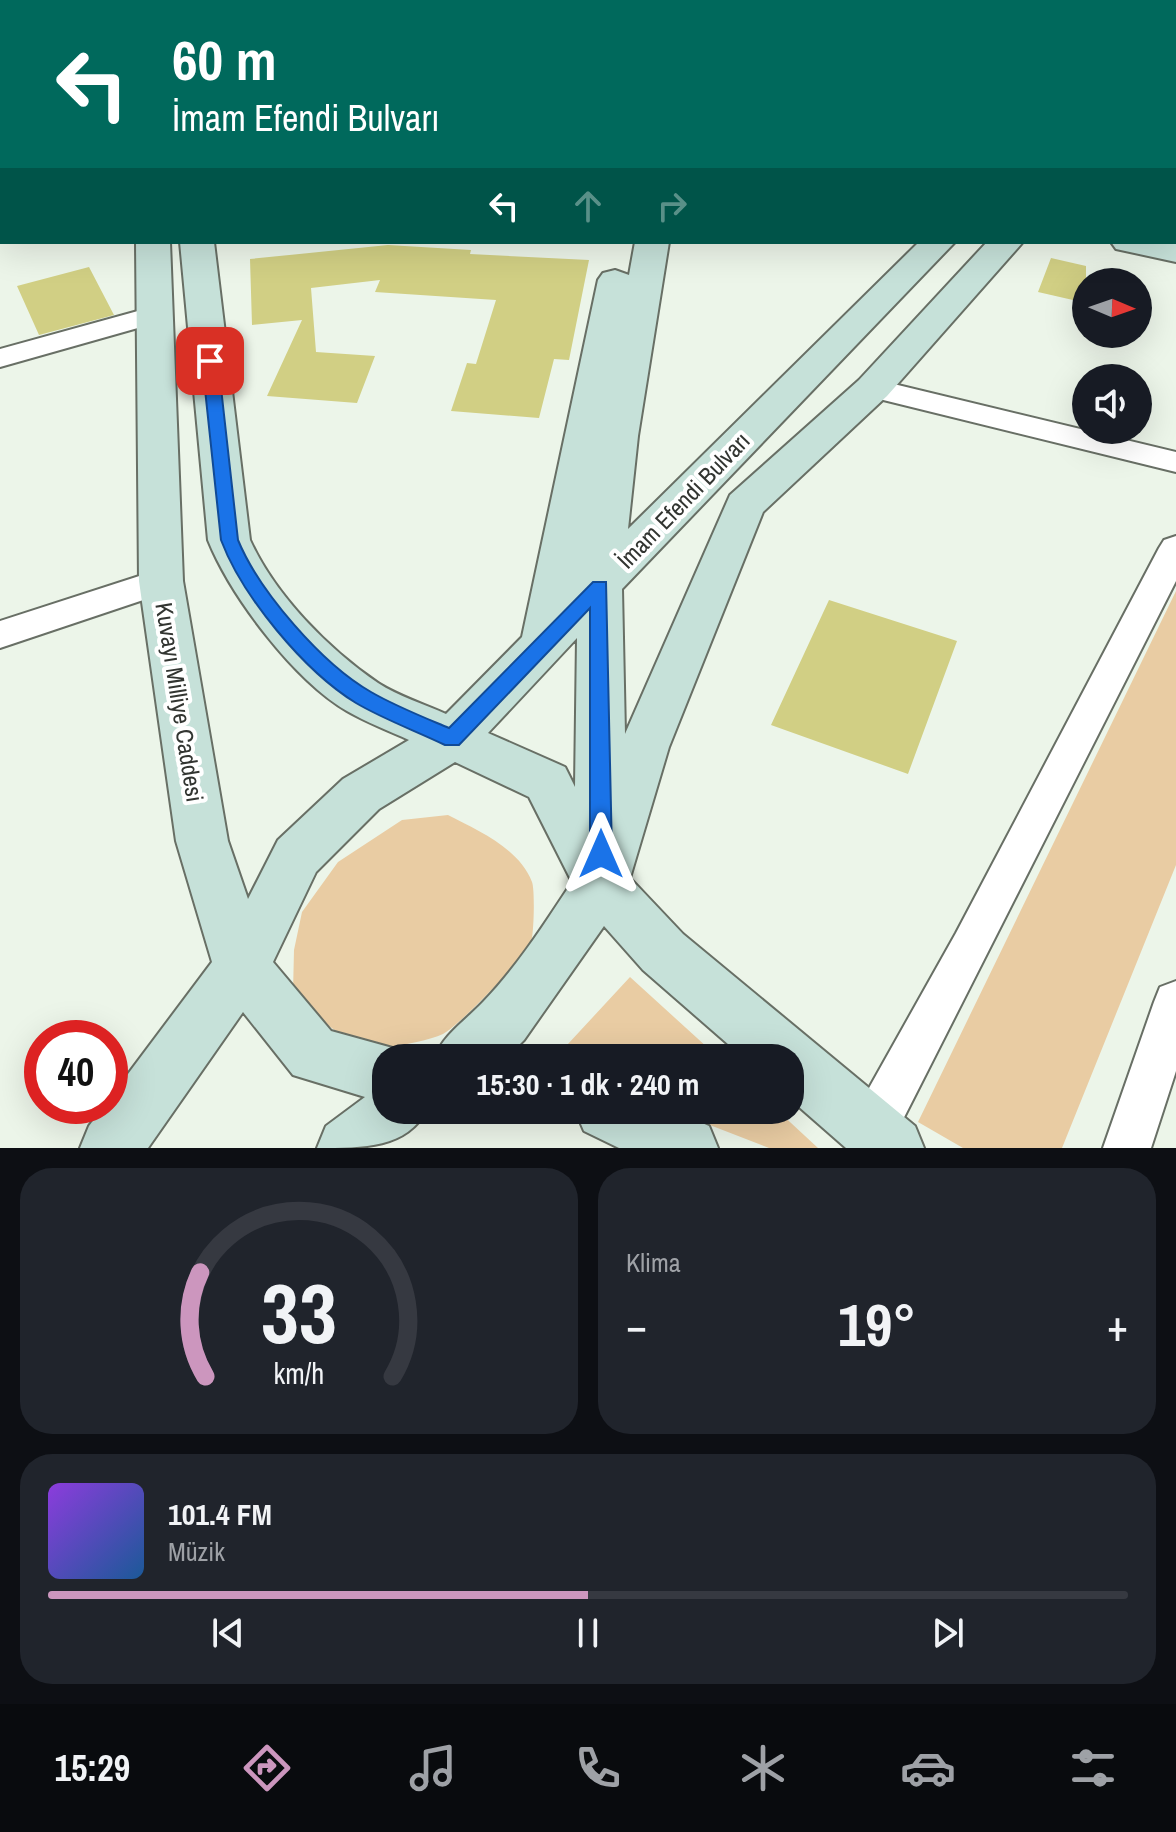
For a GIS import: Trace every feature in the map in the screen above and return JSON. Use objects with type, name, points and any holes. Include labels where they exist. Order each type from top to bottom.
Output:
[{"type":"main road","name":"Kuvayı Milliye Caddesi","points":[[153,244],[161,581],[202,841],[242,967],[314,1055],[372,1070]]},
{"type":"main road","points":[[197,244],[229,540],[240,566],[267,604],[308,651],[362,697],[547,782],[601,884],[663,952],[771,1044]]},
{"type":"main road","points":[[543,645],[622,244]]},
{"type":"main road","points":[[601,884],[600,587],[618,436],[652,244]]},
{"type":"main road","name":"İmam Efendi Bulvarı","points":[[111,1148],[242,967],[297,856],[361,794],[452,739],[936,244]]},
{"type":"main road","name":"İmam Efendi Bulvarı","points":[[479,1044],[504,1021],[559,949],[601,884],[644,747],[745,505],[873,388],[1004,244]]},
{"type":"main road","points":[[1138,244],[1176,252]]},
{"type":"main road","points":[[804,1072],[882,1139]]},
{"type":"main road","points":[[348,1148],[379,1124]]},
{"type":"main road","points":[[635,1124],[687,1148]]},
{"type":"street","points":[[0,358],[156,314]]},
{"type":"street","points":[[873,388],[1176,462]]},
{"type":"street","points":[[882,1139],[971,947],[1176,548]]},
{"type":"street","points":[[0,635],[161,581]]},
{"type":"street","points":[[1127,1148],[1176,1002]]},
{"type":"shaded area","points":[[1176,591],[1176,865],[1062,1148],[963,1148],[918,1122]]},
{"type":"shaded area","points":[[448,815],[496,841],[517,859],[532,882],[534,893],[531,942],[490,991],[443,1034],[405,1044],[372,1046],[336,1031],[293,992],[294,950],[302,912],[338,862],[402,820]]},
{"type":"shaded area","points":[[630,977],[704,1044],[568,1044]]},
{"type":"shaded area","points":[[707,1124],[792,1124],[818,1148],[769,1148]]},
{"type":"building","points":[[388,245],[471,250],[470,254],[589,260],[569,360],[554,359],[539,418],[451,411],[467,363],[476,364],[496,300],[375,292],[380,280],[311,288],[316,352],[375,356],[357,403],[267,396],[302,320],[252,325],[250,259]]},
{"type":"building","points":[[1051,258],[1086,266],[1072,268],[1072,300],[1038,292]]},
{"type":"building","points":[[89,267],[114,315],[39,335],[17,286]]},
{"type":"building","points":[[829,600],[957,641],[908,774],[771,725]]},
{"type":"route","points":[[210,361],[229,540],[240,566],[267,604],[308,651],[362,697],[452,739],[600,587],[601,854]]}]
